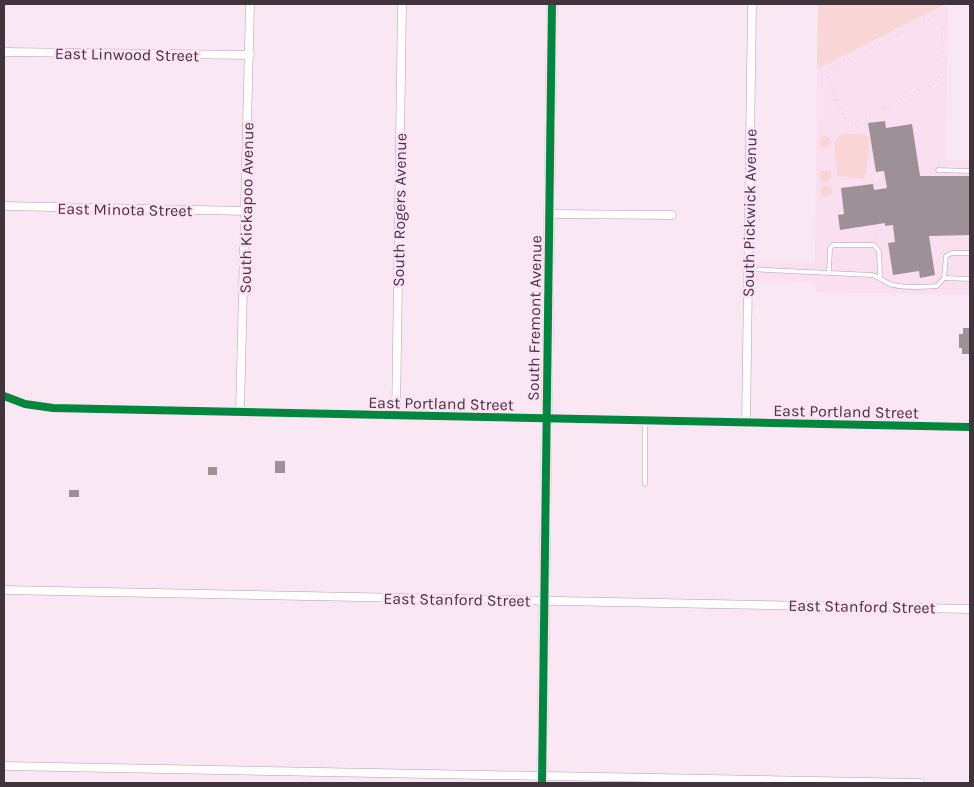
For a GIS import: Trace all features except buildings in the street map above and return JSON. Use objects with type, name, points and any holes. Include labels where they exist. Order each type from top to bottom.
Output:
[{"type":"street","name":"South Kickapoo Avenue","points":[[240,412],[250,4]]},
{"type":"street","name":"South Rogers Avenue","points":[[396,416],[402,4]]},
{"type":"street","name":"South Fremont Avenue","points":[[542,780],[552,4]]},
{"type":"street","name":"South Pickwick Avenue","points":[[746,423],[752,4]]},
{"type":"street","name":"East Linwood Street","points":[[4,52],[250,55]]},
{"type":"street","name":"East Minota Street","points":[[4,206],[246,211]]},
{"type":"street","points":[[549,214],[672,215]]},
{"type":"street","name":"East Portland Street","points":[[4,396],[25,404],[53,408],[970,427]]},
{"type":"street","name":"East Stanford Street","points":[[4,590],[970,608]]},
{"type":"street","points":[[4,766],[542,780],[920,783]]},
{"type":"lane","points":[[938,170],[970,171]]},
{"type":"lane","points":[[829,273],[830,248],[833,245],[874,245],[879,251],[880,277]]},
{"type":"lane","points":[[748,268],[880,277],[894,285],[931,287],[937,286],[944,278],[946,256],[952,253],[970,253]]},
{"type":"lane","points":[[944,278],[970,279]]},
{"type":"lane","points":[[645,421],[645,484]]},
{"type":"path","points":[[852,124],[938,81],[941,74],[942,26],[938,18],[931,17],[828,70],[829,84],[844,117],[852,124],[864,131],[869,140],[871,157],[868,169],[876,189]]},
{"type":"path","points":[[874,182],[885,180]]},
{"type":"shaded area","points":[[818,4],[946,4],[817,69]]},
{"type":"shaded area","points":[[948,4],[946,160],[970,160],[970,295],[816,292],[815,283],[754,282],[755,262],[815,263],[817,69]]},
{"type":"shaded area","points":[[842,134],[864,134],[870,139],[865,179],[837,176],[834,142]]},
{"type":"shaded area","points":[[823,136],[827,136],[831,142],[827,148],[823,148],[819,144],[819,140]]},
{"type":"shaded area","points":[[820,171],[831,171],[831,177],[828,182],[820,182]]},
{"type":"shaded area","points":[[828,185],[831,186],[831,196],[824,197],[821,196],[820,189],[821,186]]},
{"type":"cycle path","points":[[542,783],[552,4]]},
{"type":"cycle path","points":[[4,396],[25,404],[53,408],[970,427]]}]
